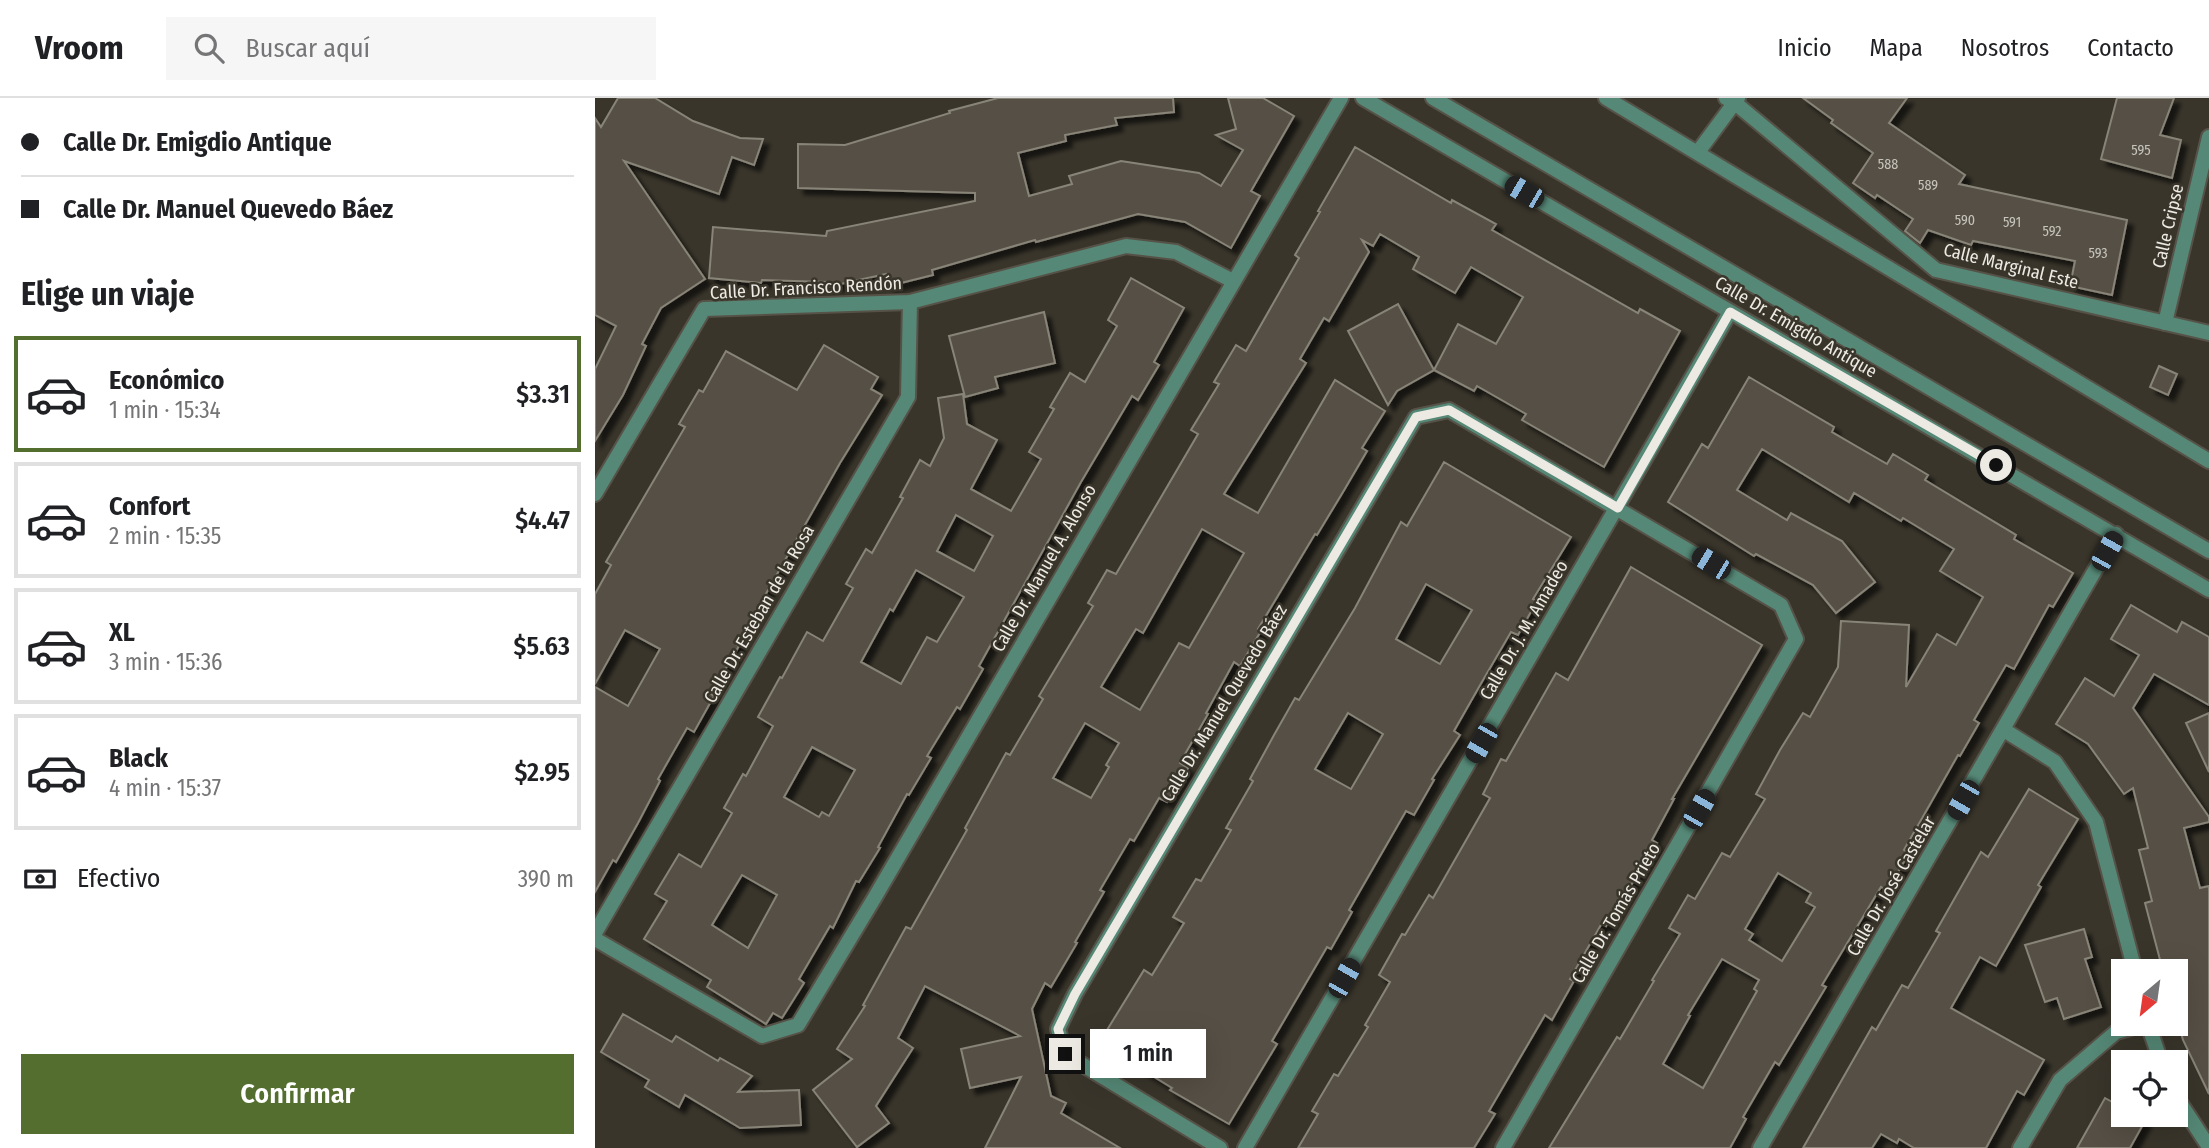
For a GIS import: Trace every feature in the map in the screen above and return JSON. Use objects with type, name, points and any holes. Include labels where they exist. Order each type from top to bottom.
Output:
[{"type":"street","name":"Calle Dr. Manuel A. Alonso","points":[[595,939],[762,1037],[798,1025],[1341,98]]},
{"type":"street","name":"Calle Dr. Emigdio Antique","points":[[1363,98],[2209,590]]},
{"type":"street","points":[[1433,98],[2209,551]]},
{"type":"street","points":[[1606,98],[2209,461]]},
{"type":"street","points":[[1698,152],[1733,99]]},
{"type":"street","name":"Calle Marginal Este","points":[[1733,99],[1936,270],[2209,333]]},
{"type":"street","name":"Calle Cripse","points":[[2165,323],[2209,137]]},
{"type":"street","name":"Calle Dr. Francisco Rendón","points":[[595,494],[704,309],[910,302],[1126,246],[1176,253],[1233,281]]},
{"type":"street","name":"Calle Dr. Esteban de la Rosa","points":[[595,933],[908,397],[910,302]]},
{"type":"street","name":"Calle Dr. J. M. Amadeo","points":[[1245,1148],[1730,312]]},
{"type":"street","name":"Calle Dr. Manuel Quevedo Báez","points":[[1220,1148],[1065,1054],[1058,1029],[1075,994],[1416,417],[1449,410],[1618,508]]},
{"type":"street","name":"Calle Dr. Tomás Prieto","points":[[1503,1148],[1796,639],[1781,605],[1618,508]]},
{"type":"street","name":"Calle Dr. José Castelar","points":[[1760,1148],[2116,534]]},
{"type":"street","points":[[2004,730],[2055,762],[2096,822],[2132,959]]},
{"type":"street","points":[[2020,1148],[2060,1080],[2111,1036]]},
{"type":"street","points":[[2188,1115],[2209,1147]]},
{"type":"building","points":[[618,98],[655,98],[693,121],[740,138],[763,139],[754,165],[732,157],[719,194],[624,161],[705,279],[661,308],[642,344],[646,346],[623,395],[595,441],[595,369],[616,326],[595,315],[595,118],[601,127]]},
{"type":"building","points":[[998,98],[1173,98],[1174,112],[1115,118],[1117,125],[1065,135],[1066,141],[1018,153],[1029,196],[1072,184],[1069,176],[1121,161],[1199,173],[1221,186],[1243,150],[1216,135],[1236,129],[1228,98],[1263,98],[1294,116],[1251,191],[1260,196],[1231,248],[1185,222],[1138,214],[1036,242],[1035,240],[932,270],[933,275],[889,286],[886,274],[827,287],[826,282],[762,280],[761,283],[709,278],[713,227],[826,236],[827,231],[975,201],[975,193],[798,188],[798,144],[845,145]]},
{"type":"building","points":[[1803,98],[1907,98],[1889,123],[1965,175],[1959,184],[2127,220],[2112,295],[2070,286],[2075,261],[1973,241],[1971,245],[1928,230],[1920,243],[1905,231],[1913,219],[1853,183],[1873,153],[1831,123],[1833,120]]},
{"type":"building","points":[[2117,98],[2174,98],[2160,135],[2181,140],[2172,178],[2101,159]]},
{"type":"building","points":[[1355,147],[1451,203],[1452,200],[1496,224],[1492,230],[1638,313],[1640,309],[1680,331],[1604,467],[1522,420],[1526,414],[1477,386],[1474,391],[1434,370],[1458,324],[1496,344],[1523,297],[1471,267],[1455,293],[1413,269],[1419,257],[1380,234],[1373,246],[1362,240],[1369,252],[1329,321],[1324,318],[1300,359],[1306,363],[1224,494],[1258,513],[1335,380],[1385,411],[1362,448],[1367,451],[1258,629],[1261,631],[1240,666],[1234,662],[1180,763],[1188,768],[1167,802],[1159,798],[1134,841],[1130,839],[1100,890],[1104,892],[1075,942],[1077,943],[1051,987],[1045,983],[1032,1009],[1051,1096],[1066,1103],[1061,1113],[1120,1148],[985,1148],[1021,1077],[970,1088],[961,1049],[1020,1036],[925,986],[898,1038],[913,1048],[876,1106],[889,1123],[857,1147],[813,1090],[852,1059],[837,1049],[865,1006],[863,1005],[906,927],[911,929],[967,830],[965,828],[1006,753],[1010,755],[1043,699],[1039,696],[1093,606],[1088,603],[1107,570],[1116,574],[1198,434],[1191,430],[1219,384],[1214,382],[1236,345],[1246,351],[1299,258],[1295,255],[1320,212],[1318,211]],"holes":[[[1202,529],[1244,553],[1189,648],[1179,643],[1140,710],[1101,687],[1136,629],[1143,633]],[[1085,723],[1119,743],[1091,798],[1053,778]]]},
{"type":"building","points":[[1131,278],[1184,308],[1154,362],[1159,365],[1138,400],[1132,396],[1081,482],[979,666],[983,669],[960,709],[957,707],[927,756],[931,758],[909,795],[907,794],[878,847],[880,848],[859,882],[856,881],[833,928],[830,926],[799,979],[804,983],[782,1018],[773,1013],[766,1024],[707,987],[711,980],[644,939],[667,901],[655,894],[679,854],[701,867],[732,813],[724,808],[743,774],[746,776],[773,726],[758,717],[780,677],[782,678],[807,632],[823,641],[853,588],[846,584],[866,549],[872,553],[903,498],[900,497],[920,460],[930,466],[944,438],[938,398],[963,394],[967,424],[997,440],[971,489],[1011,511],[1041,459],[1029,452],[1054,409],[1050,407],[1070,373],[1085,382],[1117,326],[1108,320]],"holes":[[[956,515],[993,536],[974,571],[937,551]],[[916,570],[964,597],[937,642],[927,637],[901,684],[861,662],[890,609],[893,611]],[[812,747],[855,770],[829,816],[822,812],[819,817],[784,797]],[[742,875],[777,895],[748,948],[712,925]]]},
{"type":"building","points":[[1398,304],[1434,370],[1397,391],[1388,405],[1348,331]]},
{"type":"building","points":[[1044,312],[1055,363],[995,377],[998,388],[965,397],[949,336]]},
{"type":"building","points":[[824,345],[878,377],[871,389],[882,395],[840,463],[737,645],[739,646],[711,694],[714,696],[694,732],[687,728],[658,779],[660,781],[638,823],[595,892],[595,687],[628,706],[660,649],[625,630],[595,684],[595,594],[611,565],[606,562],[685,427],[679,424],[699,390],[703,392],[726,351],[797,390]]},
{"type":"building","points":[[2159,366],[2177,374],[2168,395],[2150,387]]},
{"type":"building","points":[[1749,377],[1834,427],[1832,432],[1887,464],[1893,454],[1928,475],[1925,480],[2016,535],[2014,539],[2073,573],[2053,607],[2049,605],[2014,669],[2006,665],[1974,720],[1979,723],[1904,850],[1909,853],[1887,891],[1881,887],[1822,985],[1826,987],[1779,1065],[1775,1062],[1743,1117],[1746,1119],[1730,1148],[1549,1148],[1617,1037],[1620,1039],[1680,934],[1669,928],[1688,895],[1695,899],[1722,853],[1730,857],[1765,799],[1756,794],[1780,750],[1803,713],[1810,717],[1838,667],[1841,621],[1909,625],[1906,687],[1937,634],[1956,645],[1983,597],[1940,571],[1954,549],[1903,518],[1901,521],[1854,493],[1849,502],[1762,449],[1737,490],[1787,520],[1791,513],[1842,541],[1875,582],[1836,613],[1813,585],[1756,554],[1754,556],[1668,502],[1702,444],[1708,448]],"holes":[[[1778,873],[1811,893],[1806,902],[1815,907],[1782,961],[1749,940],[1753,934],[1745,929]],[[1722,959],[1759,980],[1754,989],[1757,991],[1703,1088],[1663,1064],[1690,1016],[1688,1015]]]},
{"type":"building","points":[[1444,462],[1571,537],[1533,599],[1537,601],[1518,635],[1511,632],[1454,731],[1460,735],[1432,779],[1434,780],[1414,815],[1406,811],[1349,910],[1352,912],[1331,949],[1327,947],[1272,1041],[1277,1044],[1229,1124],[1170,1090],[1172,1088],[1099,1043],[1144,970],[1152,975],[1184,923],[1173,917],[1196,879],[1201,881],[1231,830],[1226,828],[1253,781],[1250,779],[1274,735],[1295,698],[1299,700],[1355,608],[1401,522],[1407,526]],"holes":[[[1426,584],[1472,610],[1440,664],[1396,639]],[[1348,713],[1383,734],[1351,789],[1315,769]]]},
{"type":"building","points":[[1631,567],[1762,645],[1672,799],[1652,840],[1657,843],[1606,926],[1602,923],[1570,979],[1574,981],[1552,1020],[1545,1015],[1489,1111],[1495,1114],[1474,1148],[1298,1148],[1318,1114],[1312,1111],[1334,1074],[1338,1076],[1368,1027],[1365,1025],[1390,982],[1379,975],[1402,934],[1405,935],[1429,895],[1433,898],[1490,798],[1483,794],[1501,759],[1506,761],[1556,673],[1568,680]]},
{"type":"building","points":[[2131,605],[2177,632],[2182,622],[2209,637],[2209,705],[2154,674],[2133,708],[2209,817],[2209,822],[2184,828],[2200,888],[2209,886],[2209,1094],[2182,1036],[2188,1036],[2188,959],[2160,959],[2145,903],[2152,901],[2139,850],[2148,848],[2133,788],[2124,794],[2088,744],[2056,724],[2085,678],[2114,696],[2139,655],[2111,639]]},
{"type":"building","points":[[2209,713],[2209,772],[2186,723]]},
{"type":"building","points":[[2029,789],[2078,819],[2038,885],[2041,887],[1996,966],[1980,957],[1951,1008],[2044,1060],[2024,1095],[2017,1091],[1986,1148],[1914,1148],[1899,1139],[1897,1143],[1881,1134],[1872,1148],[1803,1148],[1872,1027],[1876,1030],[1902,985],[1908,988],[1940,933],[1936,931],[1981,852],[1988,857]]},
{"type":"building","points":[[2084,929],[2092,957],[2085,959],[2101,1007],[2064,1019],[2057,998],[2045,1002],[2025,945]]},
{"type":"building","points":[[623,1014],[672,1042],[676,1036],[718,1061],[720,1058],[752,1076],[738,1092],[799,1090],[801,1125],[740,1128],[685,1095],[679,1107],[645,1087],[649,1080],[601,1052]]},
{"type":"building","points":[[2105,1098],[2111,1101],[2111,1127],[2142,1127],[2130,1148],[2077,1148]]},
{"type":"route","points":[[1065,1054],[1058,1029],[1075,994],[1416,417],[1449,410],[1618,508],[1730,312],[1996,465]]}]
